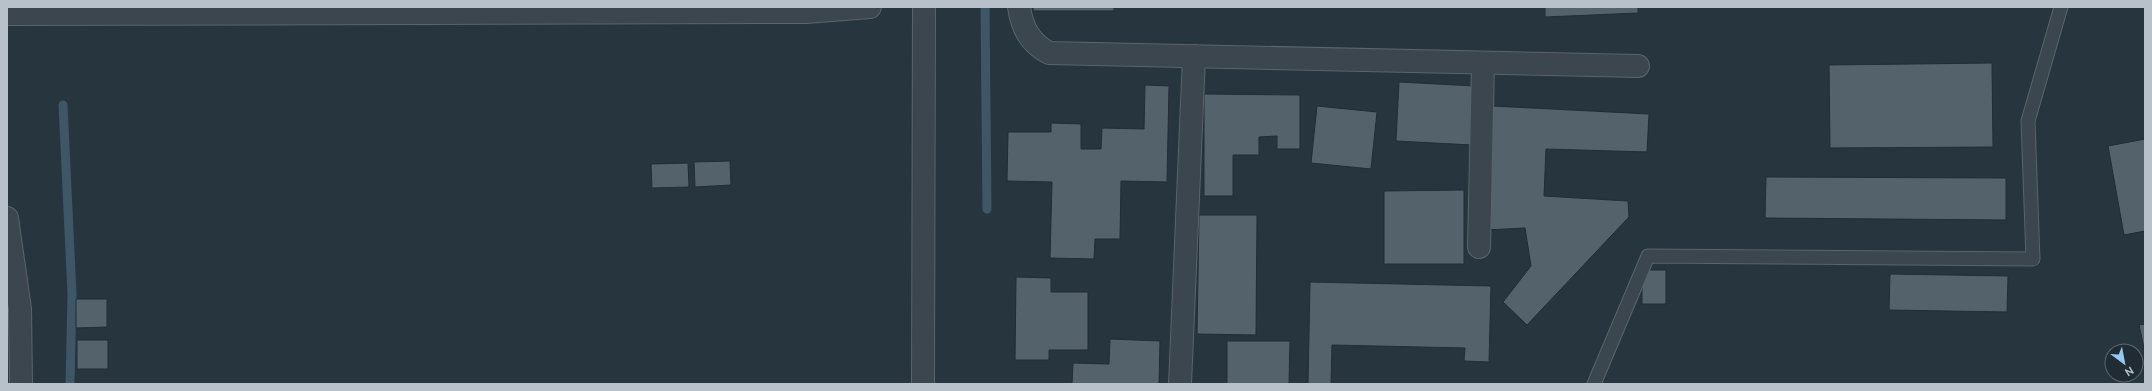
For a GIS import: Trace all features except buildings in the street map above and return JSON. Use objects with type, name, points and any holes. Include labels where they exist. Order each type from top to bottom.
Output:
[{"type":"street","points":[[7,14],[67,10],[798,12],[870,7]]},
{"type":"street","points":[[923,384],[924,7]]},
{"type":"street","points":[[1019,7],[1022,23],[1028,37],[1038,47],[1049,53],[1483,64],[1638,66]]},
{"type":"street","points":[[1180,384],[1194,56]]},
{"type":"street","points":[[1480,247],[1483,64]]},
{"type":"street","points":[[7,218],[20,309],[21,384]]},
{"type":"lane","points":[[1594,384],[1648,256],[2033,259],[2028,121],[2061,7]]},
{"type":"waterway","points":[[985,7],[987,209]]},
{"type":"waterway","points":[[63,105],[72,294],[70,384]]}]
